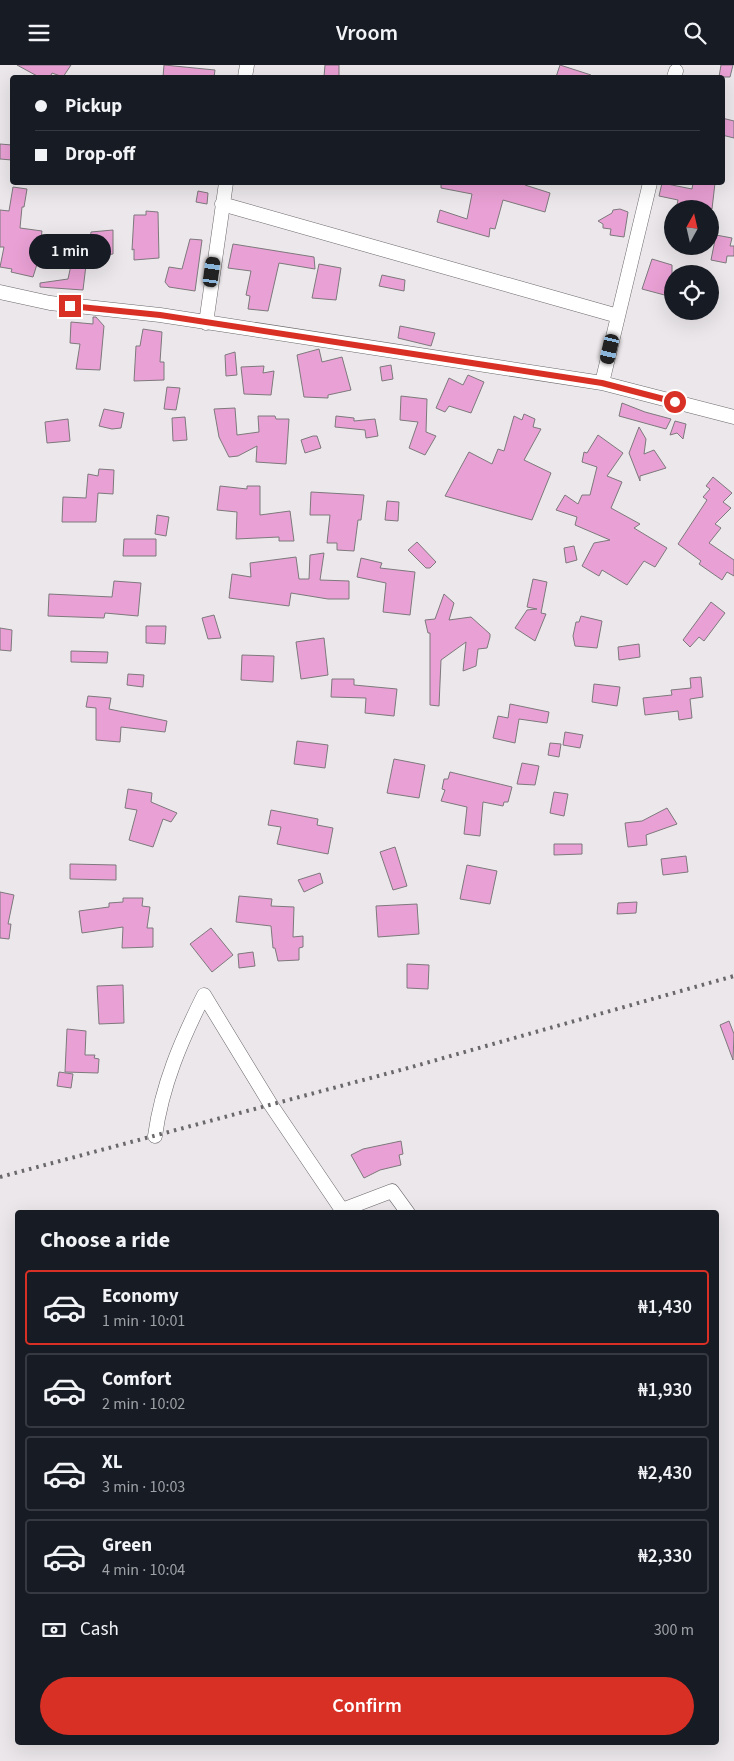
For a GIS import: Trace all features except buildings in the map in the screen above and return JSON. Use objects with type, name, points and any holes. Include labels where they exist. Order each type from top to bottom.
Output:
[{"type":"street","points":[[206,323],[226,185]]},
{"type":"street","points":[[602,383],[650,185]]},
{"type":"street","points":[[222,204],[618,316]]},
{"type":"street","points":[[0,292],[50,303],[160,315],[602,383],[734,417]]},
{"type":"street","points":[[155,1136],[158,1110],[169,1072],[185,1033],[204,995],[271,1105],[342,1210]]},
{"type":"street","points":[[345,1210],[392,1191],[406,1210]]},
{"type":"railway","points":[[0,1177],[408,1068],[734,976]]},
{"type":"route","points":[[70,306],[160,315],[602,383],[675,402]]}]
